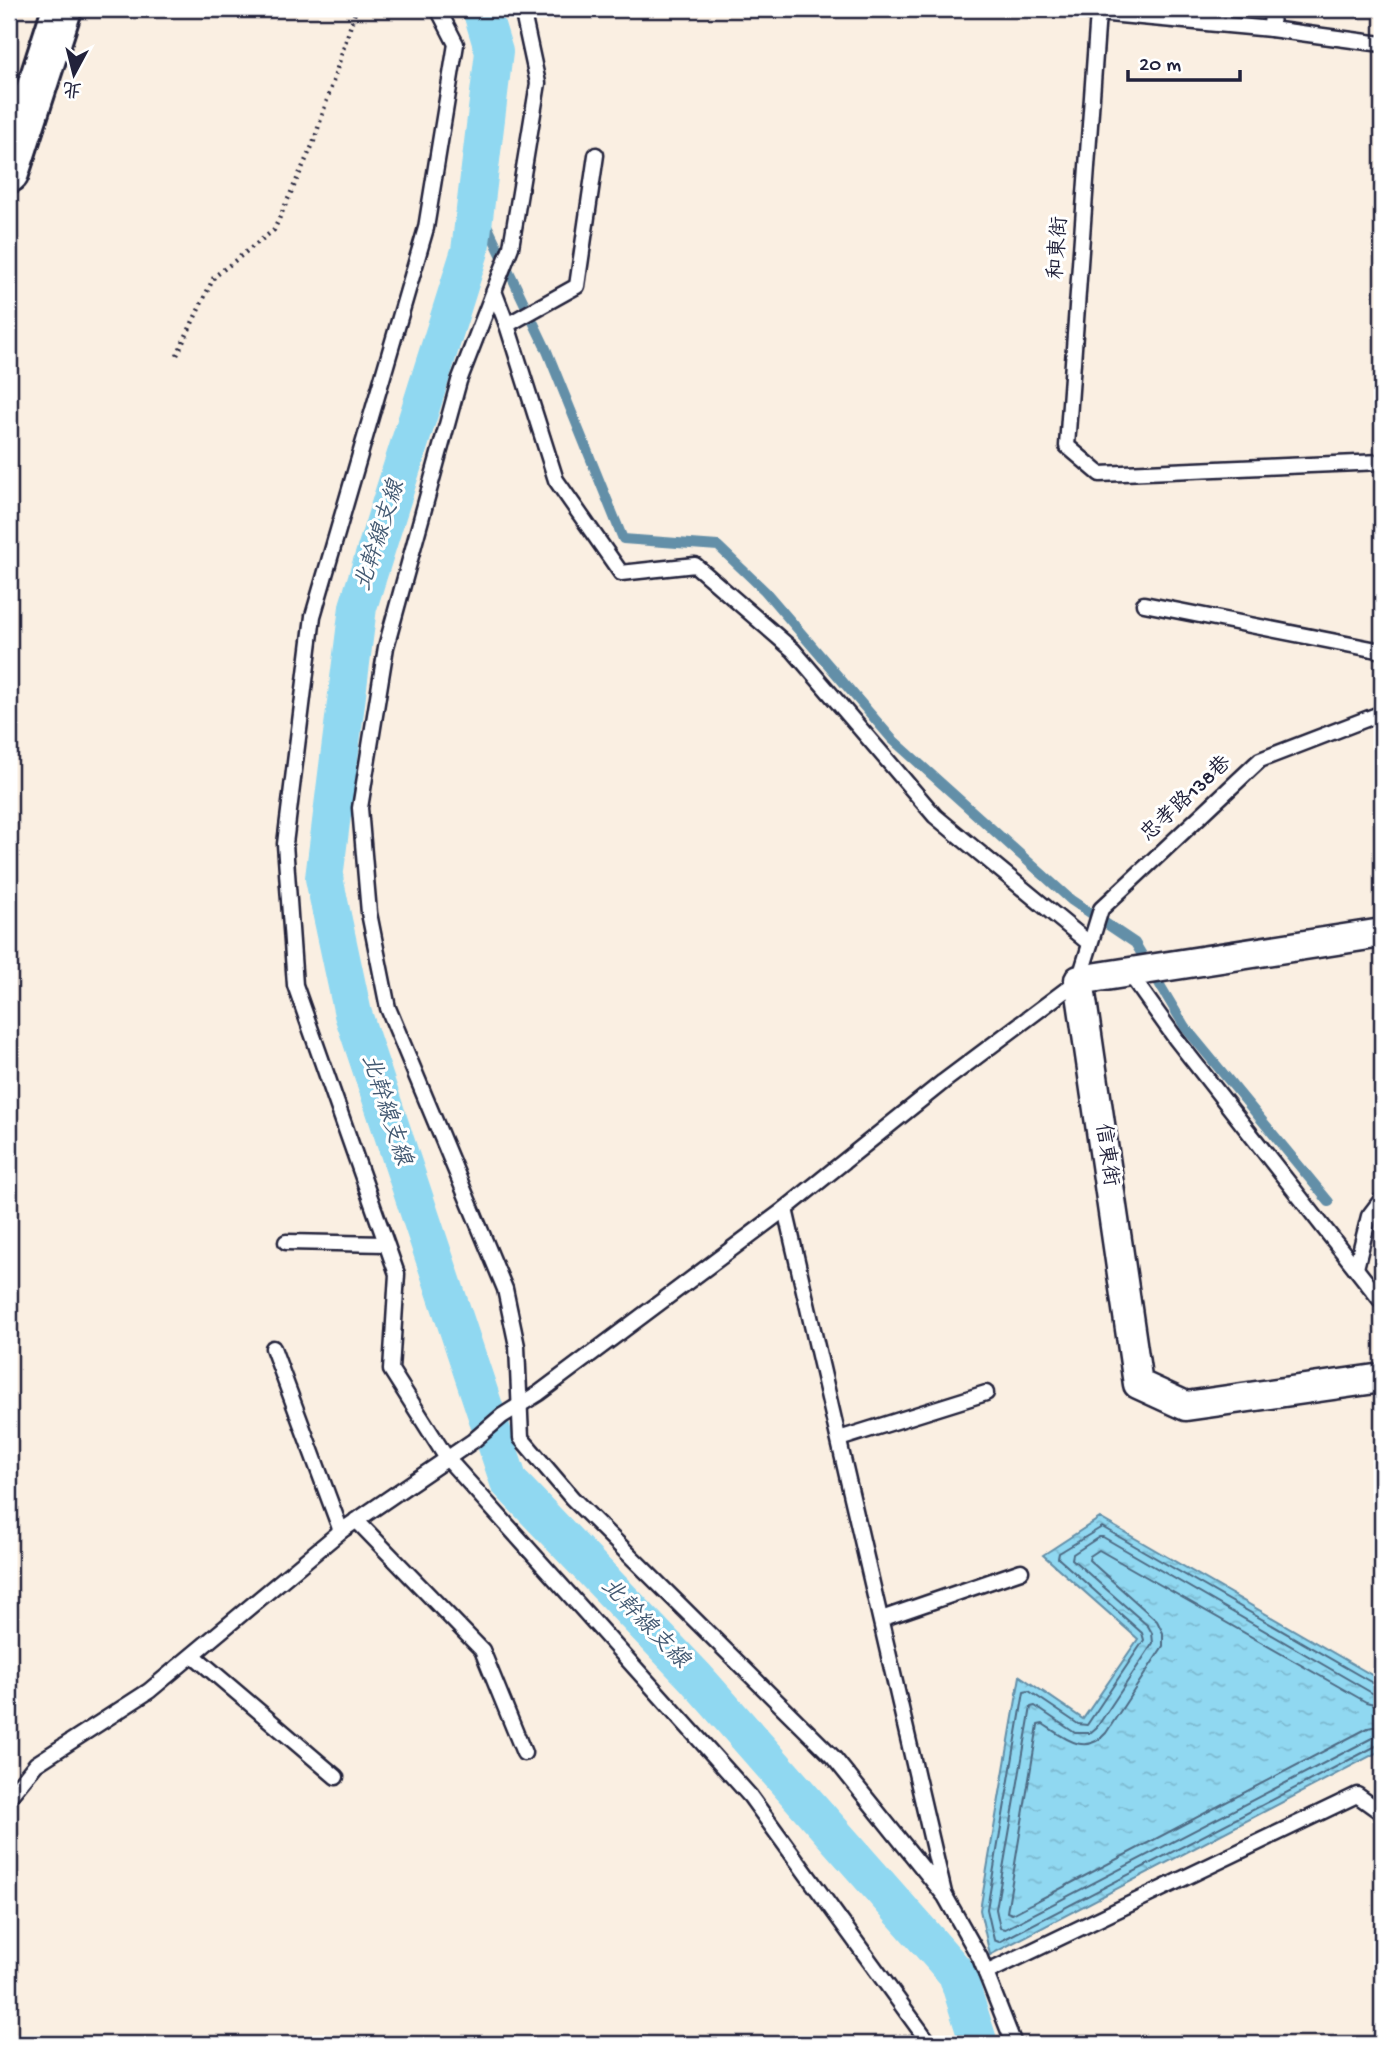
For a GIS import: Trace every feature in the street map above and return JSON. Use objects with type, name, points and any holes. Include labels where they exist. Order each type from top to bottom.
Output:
[{"type":"main road","points":[[9,173],[62,9]]},
{"type":"street","points":[[1079,980],[1382,933]]},
{"type":"street","name":"信東街","points":[[1079,980],[1138,1384],[1186,1406],[1382,1378]]},
{"type":"lane","points":[[438,9],[456,44],[426,228],[313,616],[285,844],[295,985],[397,1273],[391,1370],[446,1457],[750,1796],[930,2044]]},
{"type":"lane","points":[[522,9],[538,83],[511,247],[459,381],[386,646],[360,808],[369,913],[388,1008],[505,1289],[517,1346],[521,1438],[572,1498],[834,1758],[945,1896],[980,1958],[1014,2044]]},
{"type":"lane","points":[[1077,9],[1271,29],[1382,44]]},
{"type":"lane","points":[[1271,29],[1272,9]]},
{"type":"lane","name":"和東街","points":[[1098,13],[1067,446],[1100,474],[1382,462]]},
{"type":"lane","points":[[508,325],[576,286],[596,155]]},
{"type":"lane","points":[[494,291],[508,325],[556,480],[621,573],[695,565],[793,650],[935,816],[1090,944]]},
{"type":"lane","points":[[1144,604],[1382,651]]},
{"type":"lane","name":"忠孝路138巷","points":[[1079,980],[1101,909],[1260,760],[1382,713]]},
{"type":"lane","points":[[1129,973],[1177,1039],[1382,1302]]},
{"type":"lane","points":[[9,1797],[36,1764],[149,1691],[341,1531],[473,1441],[502,1416],[519,1408],[785,1209],[943,1082],[1079,980]]},
{"type":"lane","points":[[1356,1268],[1369,1216],[1382,1199]]},
{"type":"lane","points":[[785,1209],[945,1896]]},
{"type":"lane","points":[[286,1242],[386,1244]]},
{"type":"lane","points":[[273,1348],[341,1531]]},
{"type":"lane","points":[[839,1439],[986,1393]]},
{"type":"lane","points":[[356,1520],[482,1650],[524,1753]]},
{"type":"lane","points":[[881,1619],[1021,1571]]},
{"type":"lane","points":[[193,1655],[336,1777]]},
{"type":"lane","points":[[986,1973],[1357,1795],[1382,1813]]},
{"type":"path","points":[[177,355],[214,277],[274,230],[313,144],[356,9]]},
{"type":"water","points":[[1100,1518],[1382,1681],[1382,1750],[990,1955],[980,1910],[1020,1676],[1083,1719],[1138,1639],[1043,1555]]},
{"type":"waterway","name":"北幹線支線","points":[[481,9],[494,52],[470,251],[358,607],[324,878],[353,1014],[509,1482],[695,1677],[957,1974],[979,2044]]},
{"type":"waterway","points":[[476,202],[547,351],[623,539],[718,546],[765,591],[892,739],[1071,900],[1135,943],[1185,1027],[1329,1202]]}]
